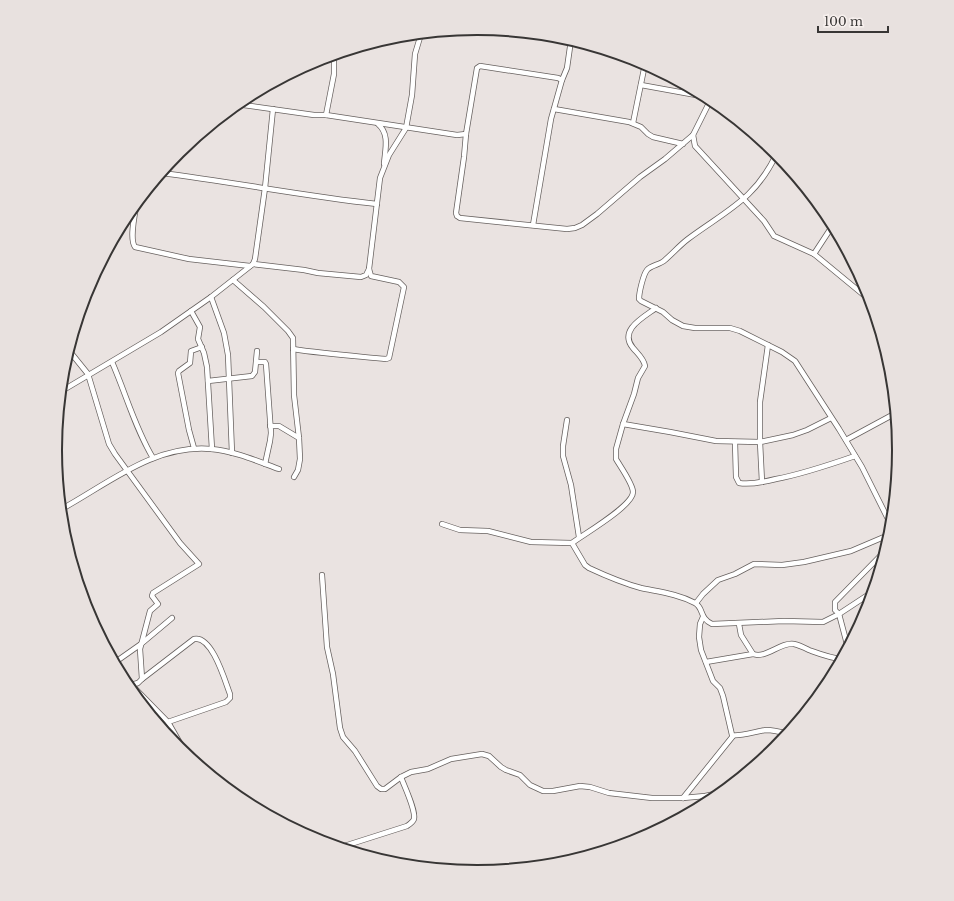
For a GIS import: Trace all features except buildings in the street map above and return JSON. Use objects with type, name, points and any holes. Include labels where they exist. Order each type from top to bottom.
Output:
[{"type":"street","points":[[135,216],[132,242],[135,247],[189,259],[361,277],[366,275],[369,270],[380,178],[389,155],[406,128],[412,95],[416,54],[420,40]]},
{"type":"street","points":[[533,226],[554,109],[562,80],[568,68],[570,46]]},
{"type":"street","points":[[326,115],[334,74],[334,61]]},
{"type":"street","points":[[562,80],[558,78],[480,66],[476,71],[466,134],[456,213],[457,216],[460,218],[533,226],[567,229],[575,228],[597,214],[640,177],[665,159],[693,135],[708,105]]},
{"type":"street","points":[[633,123],[644,71]]},
{"type":"street","points":[[642,85],[690,94]]},
{"type":"street","points":[[246,105],[326,115],[457,135],[466,134]]},
{"type":"street","points":[[66,388],[88,374],[146,342],[211,297],[251,265],[255,259],[273,109]]},
{"type":"street","points":[[554,109],[624,120],[641,127],[653,137],[683,144]]},
{"type":"street","points":[[378,124],[385,132],[386,141],[383,169]]},
{"type":"street","points":[[693,135],[694,146],[764,221],[774,236],[814,254],[862,293]]},
{"type":"street","points":[[773,159],[761,180],[744,200],[686,240],[661,264],[650,267],[647,270],[639,299],[663,312],[672,320],[683,326],[695,328],[730,328],[740,331],[768,344],[795,361],[846,440],[870,482],[887,517]]},
{"type":"street","points":[[168,174],[377,204]]},
{"type":"street","points":[[814,254],[829,231]]},
{"type":"street","points":[[293,349],[325,354],[389,358],[404,287],[399,282],[372,276],[369,270]]},
{"type":"street","points":[[233,280],[264,307],[293,338],[294,394],[300,459],[298,470],[294,477]]},
{"type":"street","points":[[211,297],[226,342],[230,378],[232,453]]},
{"type":"street","points":[[442,524],[460,530],[488,531],[532,542],[572,543],[607,520],[628,502],[632,497],[632,488],[616,459],[616,449],[638,378],[644,366],[642,359],[629,341],[630,331],[633,326],[656,308]]},
{"type":"street","points":[[191,311],[200,327],[198,339],[202,347],[207,367],[212,449]]},
{"type":"street","points":[[762,482],[760,394],[768,344]]},
{"type":"street","points":[[194,448],[178,373],[190,363],[191,351],[202,347]]},
{"type":"street","points":[[208,381],[254,374],[257,362],[257,352]]},
{"type":"street","points":[[73,355],[88,374],[110,444],[115,454],[180,543],[198,564],[153,593],[152,596],[158,604],[150,611],[141,644],[140,653],[142,679]]},
{"type":"street","points":[[112,362],[122,384],[135,424],[153,458]]},
{"type":"street","points":[[257,362],[265,362],[266,364],[270,440],[264,464]]},
{"type":"street","points":[[846,440],[891,416]]},
{"type":"street","points":[[623,424],[711,441],[760,442],[793,435],[808,430],[832,418]]},
{"type":"street","points":[[567,420],[562,446],[563,456],[570,481],[579,537]]},
{"type":"street","points":[[270,426],[280,427],[299,438]]},
{"type":"street","points":[[735,442],[737,481],[742,484],[762,482],[806,472],[855,456]]},
{"type":"street","points":[[65,507],[127,471],[153,458],[175,451],[194,448],[212,449],[232,453],[279,469]]},
{"type":"street","points":[[696,603],[718,580],[735,574],[750,565],[759,563],[786,565],[804,562],[851,551],[884,537]]},
{"type":"street","points":[[572,543],[585,565],[597,572],[640,587],[669,593],[696,603],[703,618],[712,624],[784,621],[823,622],[866,596]]},
{"type":"street","points":[[846,641],[838,614],[834,606],[837,600],[878,557]]},
{"type":"street","points":[[322,575],[327,647],[334,681],[338,718],[344,737],[355,751],[376,786],[381,789],[385,789],[401,777],[411,772],[428,769],[451,759],[486,754],[501,767],[520,775],[530,785],[543,791],[553,791],[580,786],[590,787],[609,793],[652,798],[683,798],[709,795]]},
{"type":"street","points":[[118,660],[141,644],[172,618]]},
{"type":"street","points":[[703,618],[700,624],[698,637],[701,650],[713,681],[720,688],[723,696],[728,723],[733,736]]},
{"type":"street","points":[[739,624],[741,635],[753,654]]},
{"type":"street","points":[[134,684],[138,683],[194,639],[201,639],[207,644],[215,656],[230,694],[230,698],[226,702],[168,722]]},
{"type":"street","points":[[706,662],[761,654],[788,644],[795,644],[837,658]]},
{"type":"street","points":[[143,697],[168,722],[176,736]]},
{"type":"street","points":[[683,798],[733,736],[764,730],[781,732]]},
{"type":"street","points":[[347,845],[407,826],[412,823],[414,817],[412,808],[401,777]]}]
